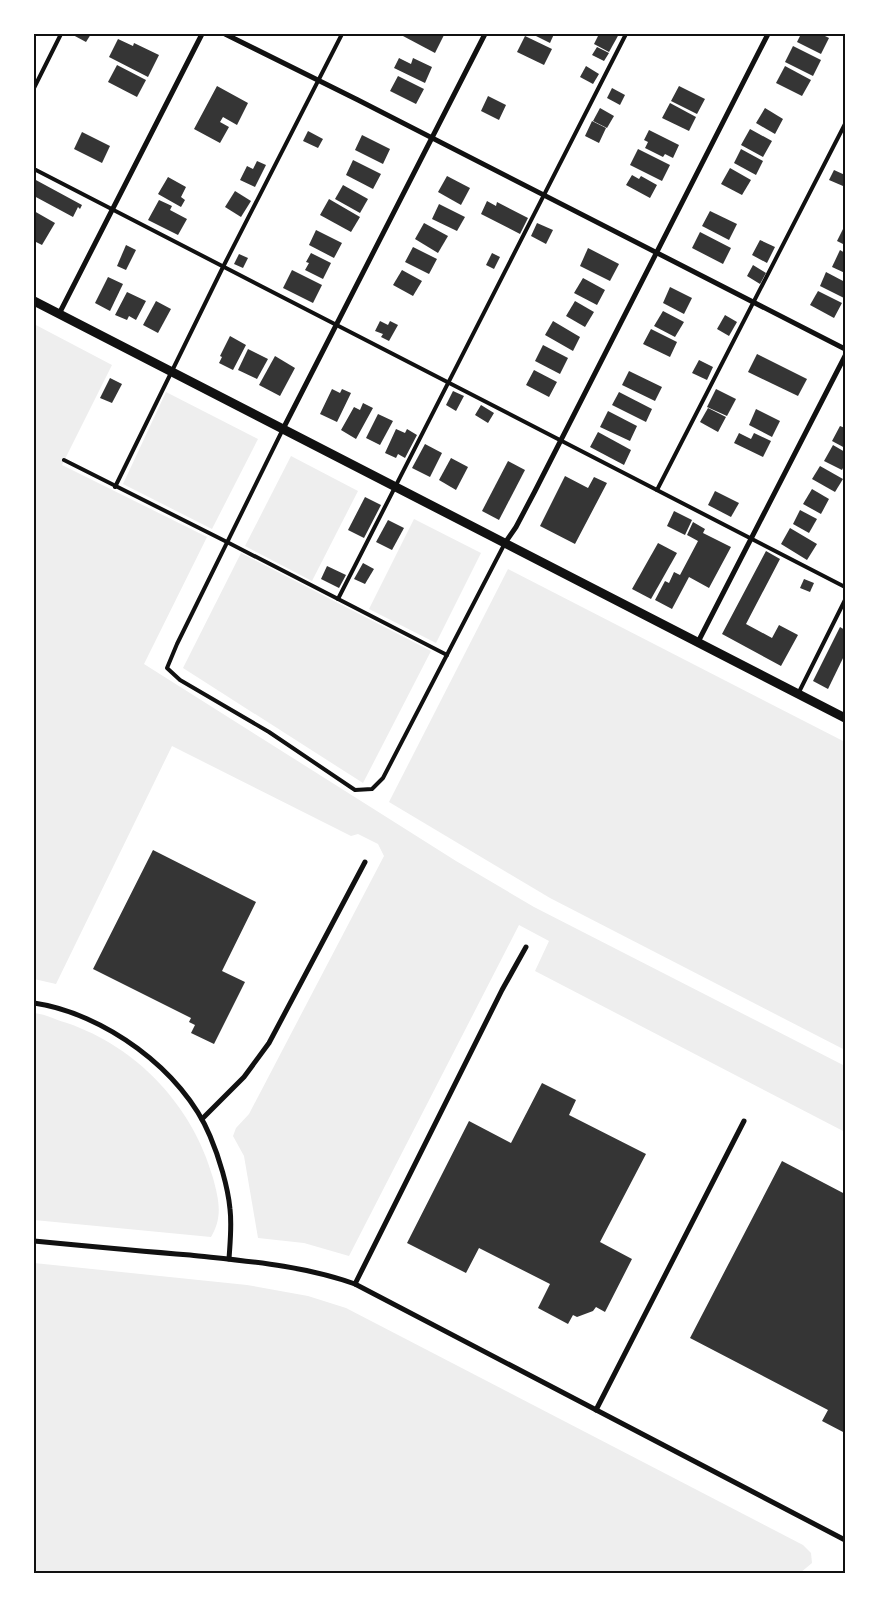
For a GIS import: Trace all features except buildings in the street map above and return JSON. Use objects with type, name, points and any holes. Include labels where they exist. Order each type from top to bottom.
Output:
[{"type":"street","points":[[59,314],[202,34]]},
{"type":"street","points":[[225,34],[319,80],[845,349]]},
{"type":"street","points":[[283,429],[485,34]]},
{"type":"street","points":[[505,543],[516,527],[561,440],[768,34]]},
{"type":"street","points":[[34,301],[845,718]]},
{"type":"street","points":[[698,642],[845,356]]},
{"type":"street","points":[[202,1119],[244,1078],[269,1043],[365,862]]},
{"type":"street","points":[[354,1284],[502,990],[526,947]]},
{"type":"street","points":[[34,1002],[92,1020],[116,1033],[155,1062],[183,1092],[202,1119],[211,1136],[216,1154],[230,1208],[229,1259]]},
{"type":"street","points":[[596,1410],[744,1121]]},
{"type":"street","points":[[34,1241],[229,1259],[308,1270],[354,1284],[845,1540]]},
{"type":"lane","points":[[34,88],[61,34]]},
{"type":"lane","points":[[115,487],[223,266],[342,34]]},
{"type":"lane","points":[[338,599],[626,34]]},
{"type":"lane","points":[[657,490],[845,124]]},
{"type":"lane","points":[[34,169],[845,587]]},
{"type":"lane","points":[[283,429],[167,668],[180,680],[269,732],[355,790],[372,789],[384,778],[505,543]]},
{"type":"lane","points":[[64,460],[447,655]]},
{"type":"lane","points":[[798,694],[845,600]]},
{"type":"shaded area","points":[[34,324],[112,365],[62,465],[207,537],[144,664],[456,861],[534,907],[845,1066],[845,1132],[535,971],[549,941],[519,925],[349,1256],[304,1243],[258,1238],[244,1156],[233,1136],[236,1128],[249,1114],[384,856],[378,844],[358,834],[351,836],[172,746],[56,984],[34,979]]},
{"type":"shaded area","points":[[166,392],[258,439],[212,529],[123,484]]},
{"type":"shaded area","points":[[291,456],[358,491],[312,581],[245,546]]},
{"type":"shaded area","points":[[414,519],[481,553],[436,643],[369,609]]},
{"type":"shaded area","points":[[241,553],[431,651],[363,783],[183,668]]},
{"type":"shaded area","points":[[508,569],[845,742],[845,1050],[550,898],[389,802]]},
{"type":"shaded area","points":[[34,1013],[67,1023],[117,1047],[159,1082],[192,1127],[204,1152],[213,1178],[219,1208],[215,1230],[211,1237],[34,1220]]},
{"type":"shaded area","points":[[34,1263],[247,1285],[308,1296],[346,1308],[803,1545],[811,1553],[812,1563],[800,1573],[34,1573]]}]
